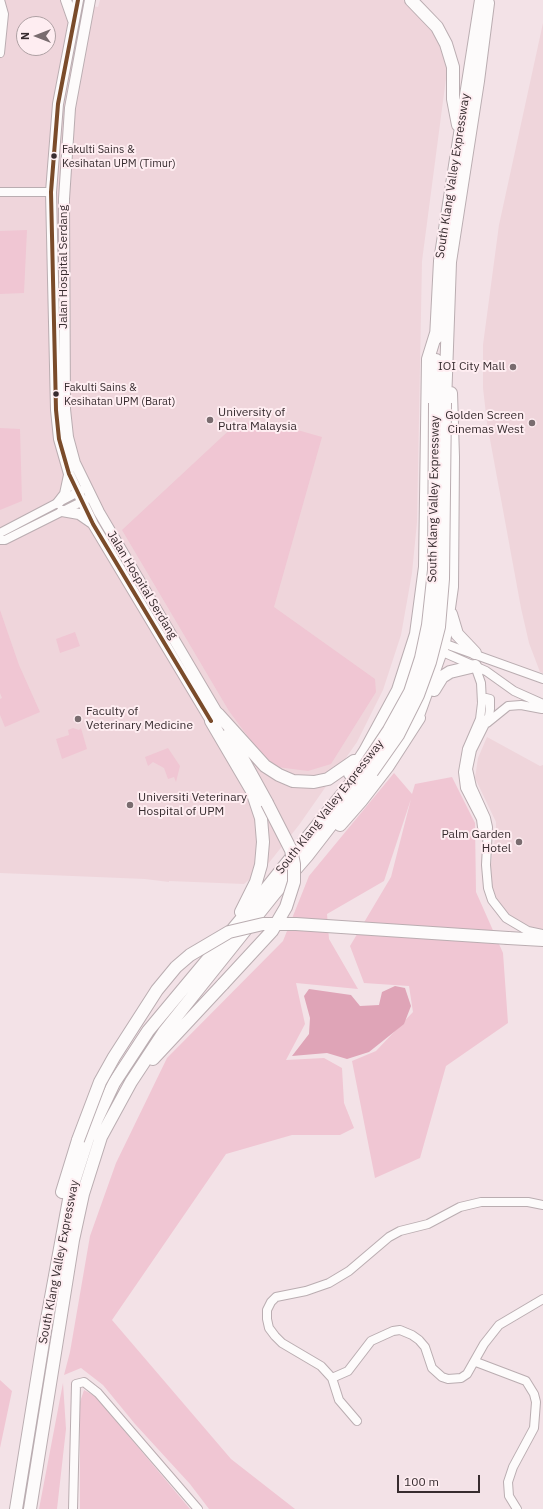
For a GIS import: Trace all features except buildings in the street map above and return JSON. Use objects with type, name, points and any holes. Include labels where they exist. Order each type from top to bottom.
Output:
[{"type":"highway","points":[[410,0],[437,27],[446,44],[453,67],[453,99],[459,132]]},
{"type":"highway","name":"South Klang Valley Expressway","points":[[16,1509],[45,1330],[70,1194],[88,1138],[114,1083],[148,1030],[235,926],[329,809],[369,769],[398,735],[418,695],[430,662],[439,627],[443,579],[440,403],[437,330],[440,261],[480,0]]},
{"type":"highway","name":"South Klang Valley Expressway","points":[[440,403],[446,360],[450,262],[478,81],[488,0]]},
{"type":"highway","points":[[478,81],[496,0]]},
{"type":"highway","points":[[329,809],[337,791],[365,751],[398,690],[416,638],[425,567],[428,359],[437,330]]},
{"type":"highway","points":[[415,724],[443,647],[450,603],[452,567],[453,450],[450,386],[446,360]]},
{"type":"highway","points":[[450,603],[452,620],[457,634],[475,653]]},
{"type":"highway","points":[[307,856],[328,838],[361,801],[388,766],[415,724],[442,677],[458,669],[475,666]]},
{"type":"highway","points":[[215,717],[265,766],[279,775],[293,781],[314,782],[328,779],[345,769],[365,751]]},
{"type":"highway","points":[[131,1082],[272,931],[286,907],[294,882],[294,864],[291,850],[267,803],[215,717]]},
{"type":"highway","points":[[215,717],[252,791],[261,818],[263,842],[261,865],[256,882],[235,926]]},
{"type":"highway","name":"South Klang Valley Expressway","points":[[30,1509],[64,1287],[83,1194],[101,1138],[131,1082],[164,1032],[275,893],[307,856],[369,769]]},
{"type":"highway","points":[[45,1330],[47,1274],[61,1197],[78,1140],[100,1082],[114,1057],[157,990],[176,967],[190,955],[229,932],[264,924],[296,924],[543,940]]},
{"type":"main road","points":[[66,0],[74,22]]},
{"type":"main road","name":"Jalan Hospital Serdang","points":[[84,1],[74,22],[58,104],[51,192],[56,410],[62,453],[79,497],[93,524],[215,717]]},
{"type":"main road","name":"Jalan Hospital Serdang","points":[[84,1],[70,108],[64,199],[65,409],[71,451],[89,492],[215,717]]},
{"type":"main road","points":[[69,474],[65,494],[60,507],[79,514],[93,524]]},
{"type":"street","points":[[0,0],[4,14],[0,53]]},
{"type":"street","points":[[0,192],[51,192]]},
{"type":"street","points":[[0,540],[5,540],[60,507],[89,492]]},
{"type":"street","points":[[0,533],[60,507]]},
{"type":"street","points":[[416,638],[443,647],[475,653],[543,679]]},
{"type":"street","points":[[443,647],[486,671],[514,691],[543,706]]},
{"type":"street","points":[[475,666],[481,683],[482,703],[480,719],[470,750],[468,769],[472,787],[486,818],[486,865],[488,888],[492,900],[502,914],[515,925],[528,931],[543,934]]},
{"type":"street","points":[[470,750],[489,716],[491,701],[486,698],[482,703]]},
{"type":"street","points":[[489,716],[502,704],[512,700],[543,706]]},
{"type":"street","points":[[485,725],[508,706],[543,706]]},
{"type":"street","points":[[357,1421],[339,1400],[332,1378],[321,1366],[282,1343],[269,1328],[267,1310],[271,1302],[276,1297],[306,1291],[329,1283],[349,1271],[389,1237],[400,1231],[428,1224],[460,1207],[480,1202],[528,1202],[543,1205]]},
{"type":"street","points":[[332,1378],[348,1371],[371,1341],[393,1331],[406,1332],[419,1340],[425,1347],[432,1368],[442,1377],[448,1379],[461,1378],[467,1374],[476,1362],[484,1344],[499,1324],[532,1307],[543,1299]]},
{"type":"street","points":[[476,1362],[526,1381],[534,1394],[536,1402],[534,1428],[513,1467],[508,1482],[508,1496],[517,1509]]},
{"type":"street","points":[[73,1509],[76,1384],[84,1382],[98,1393],[198,1509]]},
{"type":"shaded area","name":"University of Putra Malaysia","points":[[0,0],[62,0],[98,7],[100,0],[403,0],[413,7],[435,31],[448,63],[422,261],[417,522],[412,573],[401,635],[383,690],[357,742],[299,825],[268,864],[244,884],[169,882],[145,879],[0,873]]},
{"type":"shaded area","name":"IOI City Mall","points":[[543,23],[543,673],[540,672],[529,643],[521,608],[487,423],[483,388],[483,345],[499,225]]},
{"type":"shaded area","points":[[27,230],[24,293],[0,294],[0,231]]},
{"type":"shaded area","points":[[237,423],[273,423],[322,437],[274,607],[375,679],[376,692],[331,764],[308,771],[277,767],[258,750],[229,711],[122,530]]},
{"type":"shaded area","points":[[0,428],[20,429],[22,501],[0,510]]},
{"type":"shaded area","points":[[0,610],[19,665],[40,712],[5,727],[0,715],[0,699],[2,698],[0,693]]},
{"type":"shaded area","points":[[75,632],[80,646],[60,653],[56,639]]},
{"type":"shaded area","points":[[73,728],[79,730],[81,728],[87,749],[62,759],[56,739],[69,735],[68,730]]},
{"type":"shaded area","name":"Palm Garden Hotel","points":[[487,737],[540,766],[543,765],[543,932],[514,920],[505,912],[497,900],[492,887],[490,871],[496,832],[496,822],[475,778],[478,758]]},
{"type":"shaded area","points":[[168,748],[180,766],[176,782],[174,777],[168,779],[164,768],[153,762],[148,766],[145,757]]},
{"type":"shaded area","points":[[394,773],[412,794],[415,784],[452,777],[475,823],[476,892],[503,953],[508,1023],[446,1066],[420,1158],[375,1178],[352,1061],[376,1051],[413,1012],[409,986],[364,983],[350,946],[391,877],[411,799],[384,881],[327,914],[329,939],[358,989],[296,983],[305,1024],[286,1060],[324,1058],[342,1068],[344,1103],[354,1128],[340,1135],[292,1135],[226,1154],[112,1320],[231,1459],[295,1509],[209,1509],[190,1484],[135,1424],[103,1385],[81,1368],[64,1375],[70,1352],[90,1236],[116,1163],[167,1058],[283,941],[309,876]]},
{"type":"shaded area","points":[[395,986],[405,988],[411,1006],[404,1024],[369,1052],[347,1059],[327,1053],[292,1056],[309,1034],[310,1018],[304,996],[309,989],[351,995],[360,1006],[379,1005],[382,992]]},
{"type":"shaded area","points":[[0,1380],[12,1391],[0,1448]]},
{"type":"shaded area","points":[[63,1383],[66,1429],[57,1509],[39,1509]]},
{"type":"shaded area","points":[[84,1390],[95,1396],[190,1509],[80,1509],[80,1402]]},
{"type":"transit line","points":[[78,0],[58,104],[51,192],[56,410],[59,439],[69,474],[93,524],[211,721]]},
{"type":"place","name":"Fakulti Sains & Kesihatan UPM (Timur)","points":[[54,156]]},
{"type":"place","name":"IOI City Mall","points":[[513,367]]},
{"type":"place","name":"Fakulti Sains & Kesihatan UPM (Barat)","points":[[56,394]]},
{"type":"place","name":"University of Putra Malaysia","points":[[210,420]]},
{"type":"place","name":"Golden Screen Cinemas West","points":[[532,423]]},
{"type":"place","name":"Faculty of Veterinary Medicine","points":[[78,719]]},
{"type":"place","name":"Universiti Veterinary Hospital of UPM","points":[[130,805]]},
{"type":"place","name":"Palm Garden Hotel","points":[[519,842]]}]
